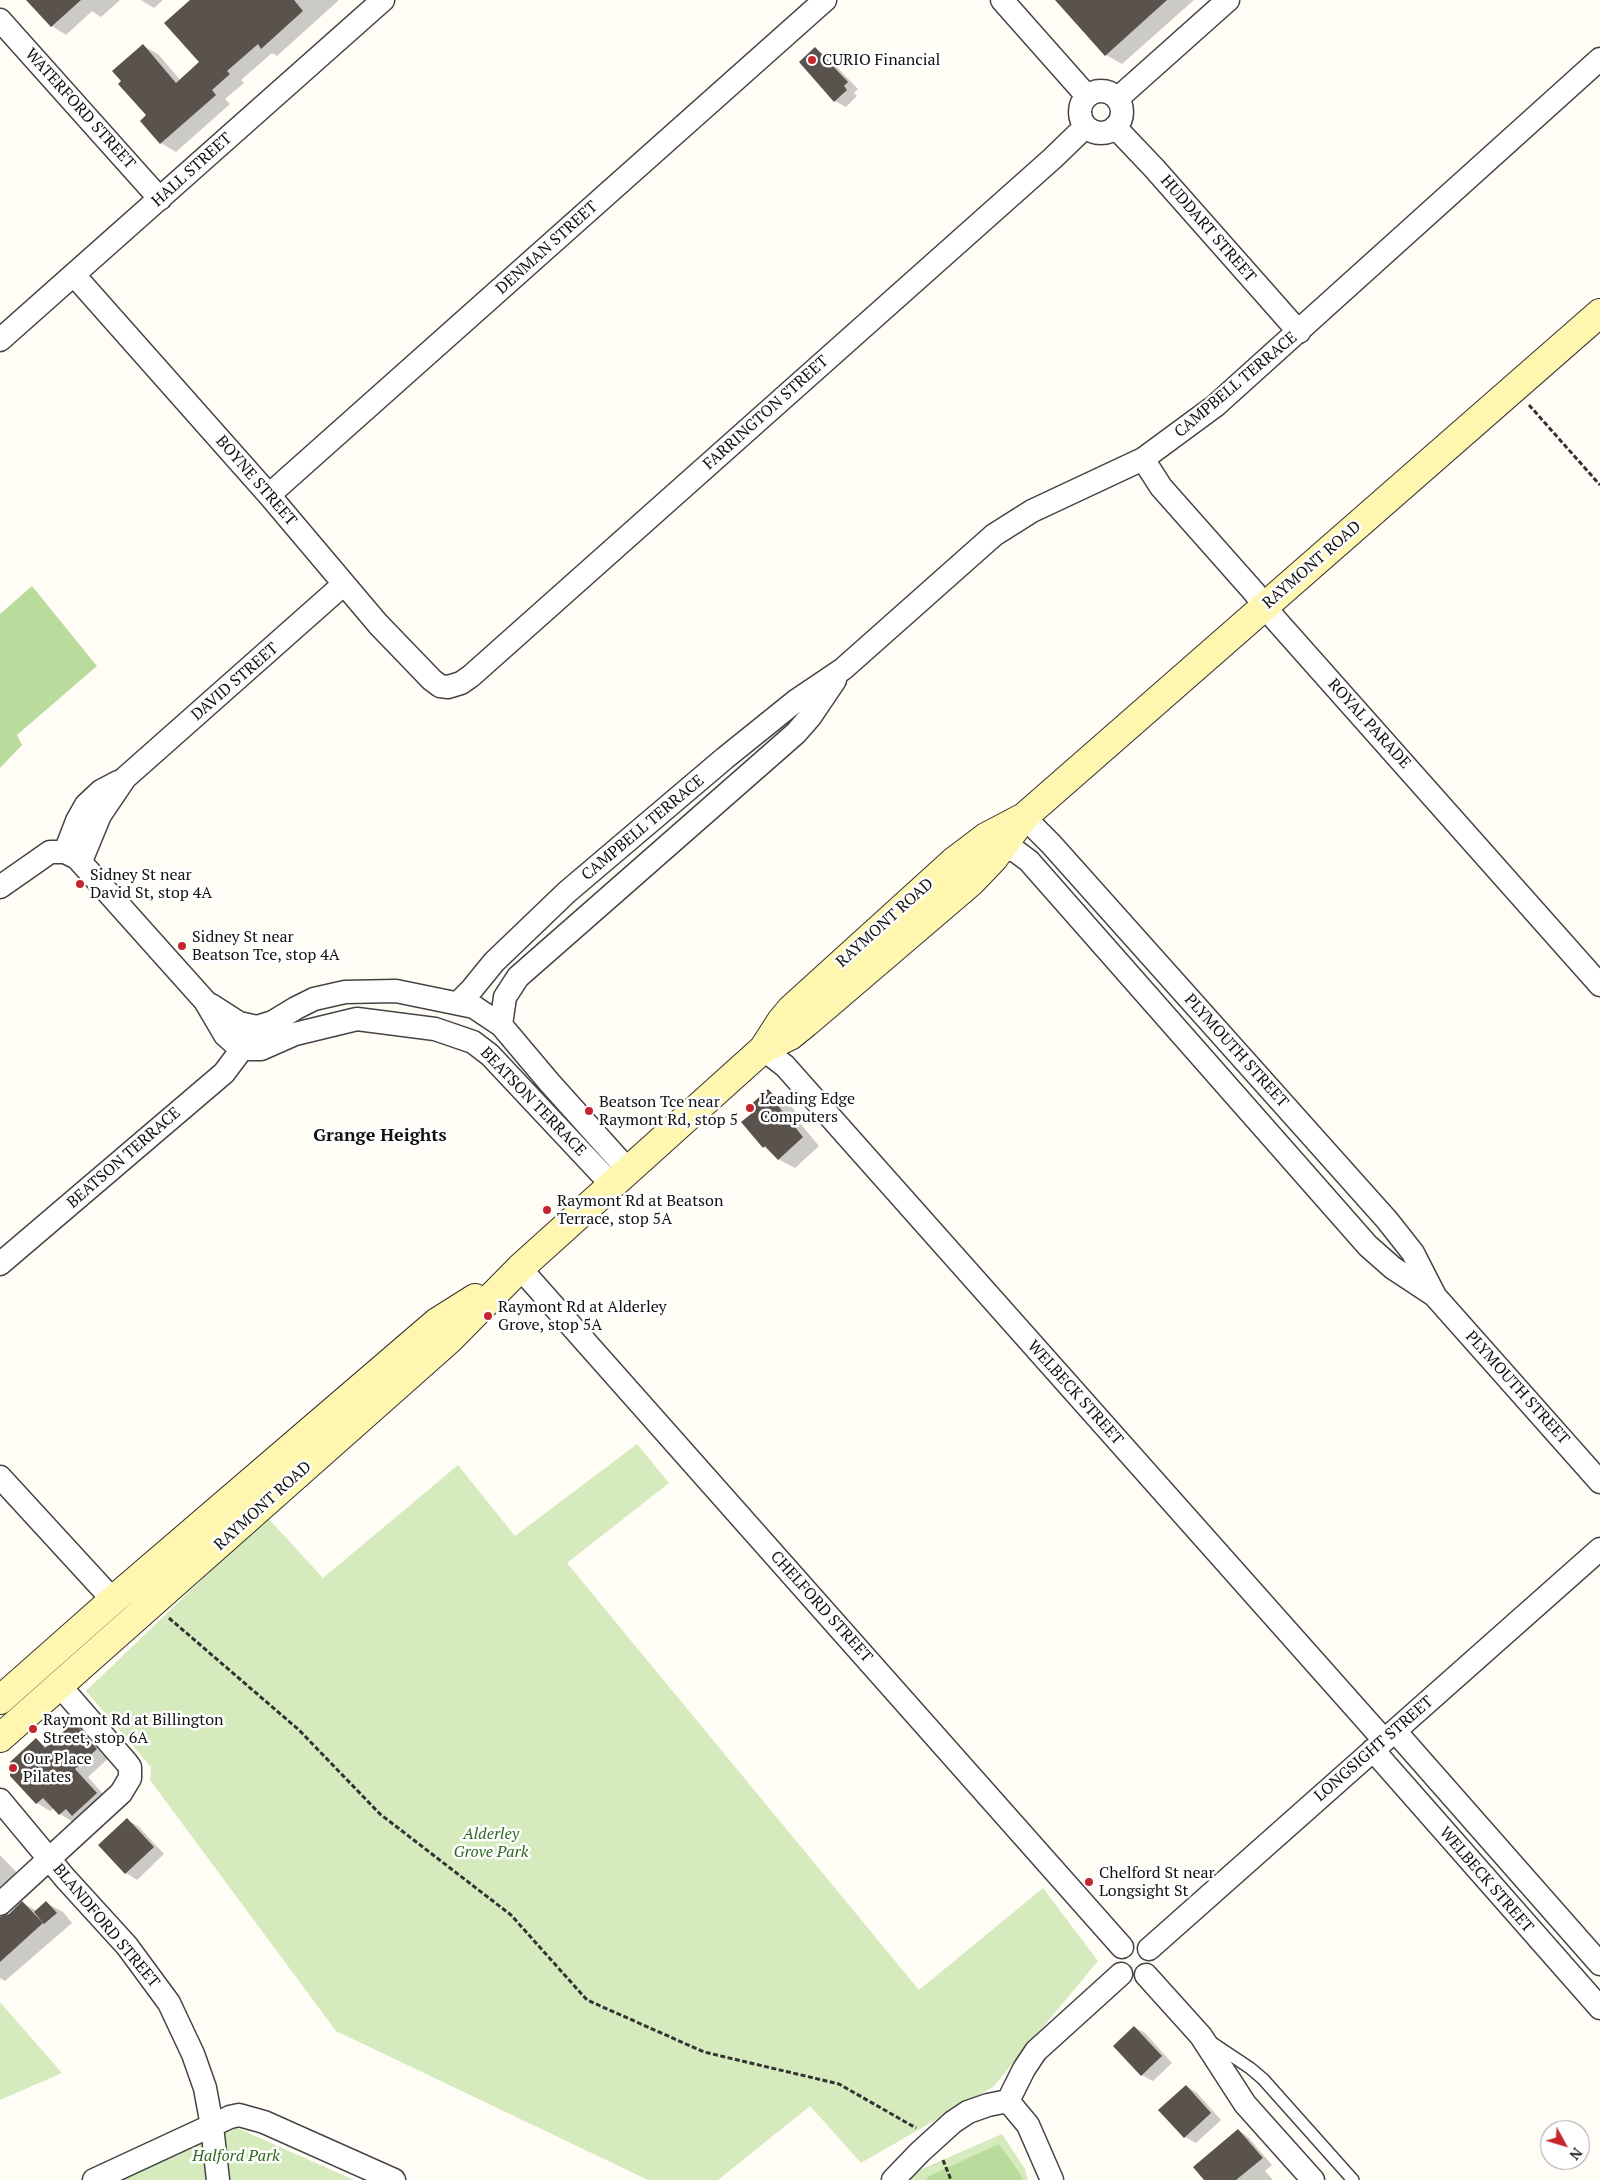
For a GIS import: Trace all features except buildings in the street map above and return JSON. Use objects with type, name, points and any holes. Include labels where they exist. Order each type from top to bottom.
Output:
[{"type":"main road","name":"RAYMONT ROAD","points":[[763,1049],[780,1021],[791,1009],[953,862],[986,837],[1024,817],[1600,313]]},
{"type":"main road","name":"RAYMONT ROAD","points":[[0,1738],[450,1339],[520,1268],[763,1049],[790,1036],[806,1024],[971,882],[1004,846],[1024,817]]},
{"type":"main road","name":"RAYMONT ROAD","points":[[0,1700],[113,1600],[437,1322],[520,1268]]},
{"type":"main road","points":[[113,1600],[133,1621]]},
{"type":"street","name":"HALL STREET","points":[[0,340],[383,0]]},
{"type":"street","name":"DENMAN STREET","points":[[269,495],[825,0]]},
{"type":"street","points":[[1002,0],[1087,96]]},
{"type":"street","points":[[1117,99],[1228,0]]},
{"type":"street","name":"WATERFORD STREET","points":[[0,20],[160,198]]},
{"type":"street","name":"CAMPBELL TERRACE","points":[[458,1002],[498,958],[548,908],[725,758],[797,700],[843,669],[1002,529],[1032,511],[1143,459],[1215,406],[1600,59]]},
{"type":"street","points":[[1102,91],[1111,93],[1117,99],[1122,113],[1120,121],[1115,127],[1108,132],[1100,133],[1092,132],[1085,127],[1079,111],[1087,96],[1094,92],[1102,91]]},
{"type":"street","name":"FARRINGTON STREET","points":[[440,686],[448,688],[457,685],[471,676],[1038,172],[1085,127]]},
{"type":"street","name":"HUDDART STREET","points":[[1115,127],[1154,168],[1299,332]]},
{"type":"street","name":"BOYNE STREET","points":[[74,275],[269,495],[378,624],[440,686]]},
{"type":"street","name":"ROYAL PARADE","points":[[1143,459],[1161,487],[1600,985]]},
{"type":"street","name":"DAVID STREET","points":[[73,856],[77,821],[90,800],[100,791],[126,778],[344,584]]},
{"type":"street","name":"CAMPBELL TERRACE","points":[[501,1025],[502,1007],[506,993],[522,975],[796,733],[810,718],[843,669]]},
{"type":"street","name":"PLYMOUTH STREET","points":[[1024,817],[1051,844],[1388,1220],[1413,1253],[1434,1295],[1600,1482]]},
{"type":"street","name":"PLYMOUTH STREET","points":[[1004,846],[1014,850],[1029,861],[1368,1246],[1393,1268],[1434,1295]]},
{"type":"street","points":[[0,887],[44,855],[55,851],[73,856],[205,1001],[225,1035],[243,1047]]},
{"type":"street","points":[[498,958],[522,975]]},
{"type":"street","name":"BEATSON TERRACE","points":[[0,1264],[224,1073],[243,1047],[252,1026],[269,1024],[314,1000],[345,992],[396,991],[458,1002],[481,1011],[501,1025],[548,1082],[620,1177]]},
{"type":"street","points":[[205,1001],[231,1019],[252,1026]]},
{"type":"street","name":"BEATSON TERRACE","points":[[243,1047],[254,1050],[261,1049],[294,1034],[357,1019],[434,1029],[463,1037],[478,1045],[530,1098],[620,1177]]},
{"type":"street","name":"WELBECK STREET","points":[[763,1049],[785,1066],[1384,1741],[1600,1964]]},
{"type":"street","points":[[530,1098],[548,1082]]},
{"type":"street","name":"CHELFORD STREET","points":[[520,1268],[1122,1946]]},
{"type":"street","points":[[0,1477],[113,1600]]},
{"type":"street","name":"LONGSIGHT STREET","points":[[1149,1949],[1600,1549]]},
{"type":"street","points":[[0,1904],[123,1791],[129,1781],[130,1774],[127,1763],[60,1686]]},
{"type":"street","name":"WELBECK STREET","points":[[1384,1741],[1600,2008]]},
{"type":"street","name":"BLANDFORD STREET","points":[[0,1800],[132,1953],[169,2003],[197,2064],[212,2126],[218,2180]]},
{"type":"street","points":[[1139,1942],[1149,1949],[1152,1954],[1152,1965],[1146,1975],[1131,1979],[1121,1974],[1116,1963],[1116,1957],[1122,1946],[1127,1943],[1139,1942]]},
{"type":"street","points":[[1008,2101],[1024,2069],[1036,2051],[1121,1974]]},
{"type":"street","points":[[1146,1975],[1201,2036],[1245,2104],[1313,2180]]},
{"type":"street","points":[[893,2180],[934,2138],[953,2122],[968,2112],[1008,2101]]},
{"type":"street","points":[[1008,2101],[1028,2125],[1052,2180]]},
{"type":"street","points":[[94,2180],[235,2115],[251,2117],[394,2180]]},
{"type":"lane","points":[[1201,2036],[1243,2063],[1262,2079],[1353,2180]]},
{"type":"path","points":[[1513,388],[1600,485]]},
{"type":"path","points":[[166,1615],[299,1730],[380,1814],[511,1915],[587,2000],[704,2052],[839,2084],[934,2138],[951,2180]]},
{"type":"green space","points":[[32,586],[97,666],[17,735],[22,745],[0,768],[0,614]]},
{"type":"green space","name":"Alderley Grove Park","points":[[637,1444],[669,1483],[567,1563],[919,1990],[1043,1888],[1098,1961],[993,2087],[861,2163],[810,2106],[718,2180],[648,2180],[336,2031],[150,1780],[151,1767],[86,1691],[267,1517],[323,1578],[458,1465],[515,1536]]},
{"type":"green space","points":[[0,2002],[62,2073],[0,2100]]},
{"type":"green space","name":"Halford Park","points":[[235,2127],[354,2180],[121,2180]]},
{"type":"green space","points":[[1002,2134],[1025,2169],[1028,2180],[910,2180],[915,2172]]},
{"type":"green space","points":[[999,2144],[1023,2180],[926,2180],[929,2176]]},
{"type":"place","name":"CURIO Financial","points":[[812,60]]},
{"type":"place","name":"Sidney St near David St, stop 4A","points":[[80,884]]},
{"type":"place","name":"Sidney St near Beatson Tce, stop 4A","points":[[182,946]]},
{"type":"place","name":"Leading Edge Computers","points":[[750,1108]]},
{"type":"place","name":"Beatson Tce near Raymont Rd, stop 5","points":[[589,1111]]},
{"type":"place","name":"Raymont Rd at Beatson Terrace, stop 5A","points":[[547,1210]]},
{"type":"place","name":"Raymont Rd at Alderley Grove, stop 5A","points":[[488,1316]]},
{"type":"place","name":"Raymont Rd at Billington Street, stop 6A","points":[[33,1729]]},
{"type":"place","name":"Our Place Pilates","points":[[13,1768]]},
{"type":"place","name":"Chelford St near Longsight St","points":[[1089,1882]]},
{"type":"district","name":"Grange Heights","points":[[380,1136]]}]
